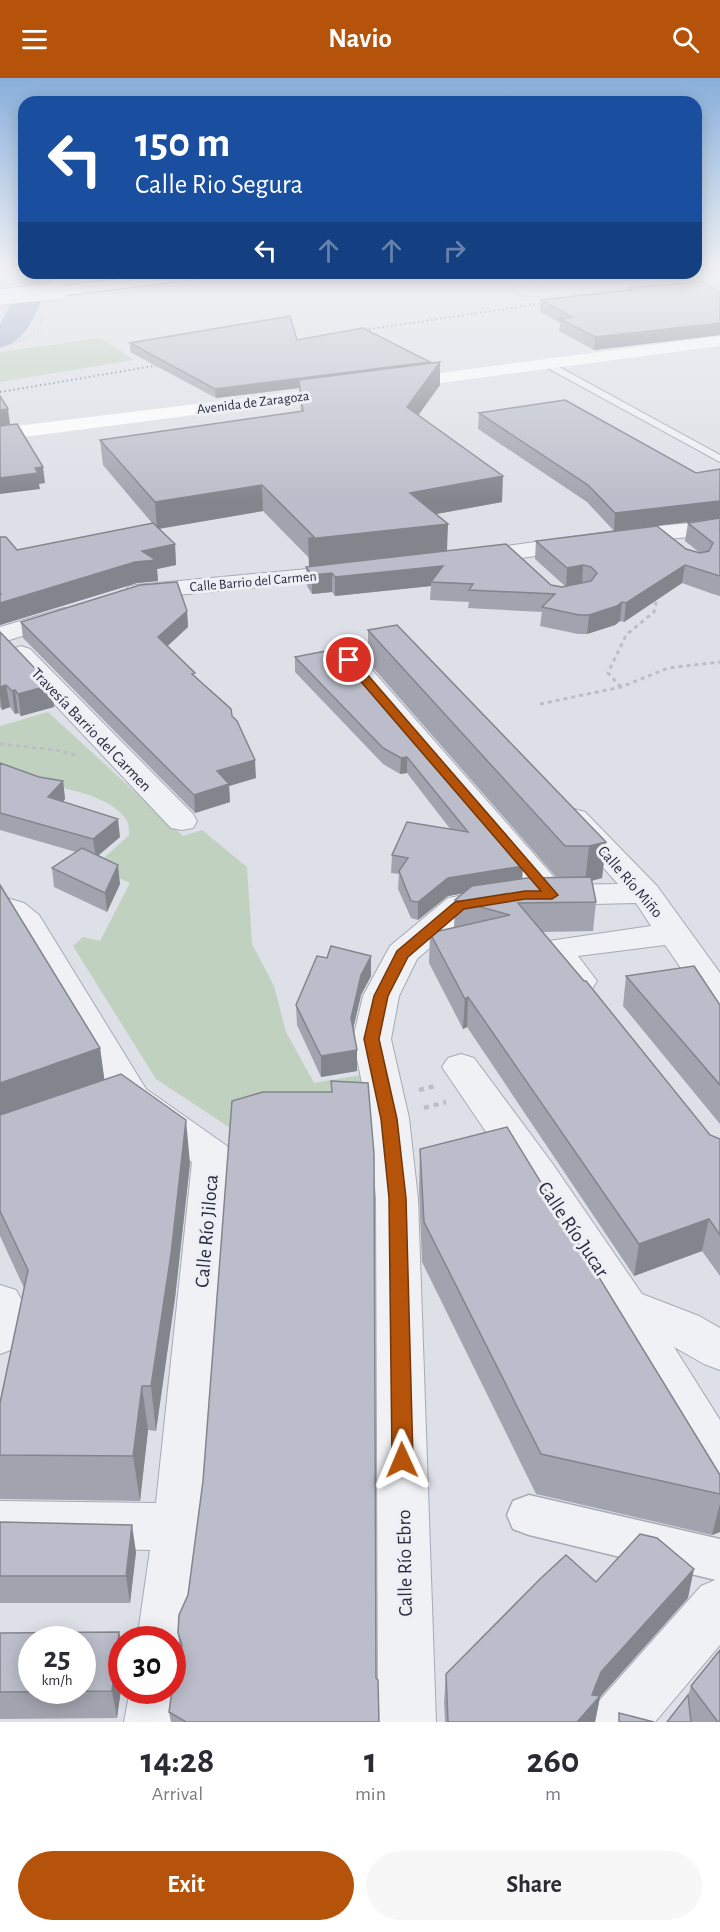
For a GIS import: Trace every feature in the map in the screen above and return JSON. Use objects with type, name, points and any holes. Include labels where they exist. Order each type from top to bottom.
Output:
[{"type":"main road","name":"Avenida de Zaragoza","points":[[0,434],[677,347]]},
{"type":"street","points":[[445,561],[519,560],[659,533],[720,526]]},
{"type":"street","points":[[659,533],[687,555]]},
{"type":"street","name":"Calle Barrio del Carmen","points":[[115,599],[138,592],[368,570]]},
{"type":"street","points":[[1,635],[81,610]]},
{"type":"street","name":"Travesía Barrio del Carmen","points":[[1,635],[182,821]]},
{"type":"street","points":[[349,660],[552,895]]},
{"type":"street","name":"Calle Río Miño","points":[[554,797],[645,893],[720,998]]},
{"type":"street","name":"Calle Río Ebro","points":[[407,1722],[397,1198],[389,1119],[372,1039],[381,996],[402,954],[460,905],[525,895],[645,893]]},
{"type":"street","name":"Calle Río Jiloca","points":[[0,906],[12,910],[27,922],[115,1104],[213,1156],[179,1527],[166,1626]]},
{"type":"street","points":[[597,1003],[554,950],[675,933]]},
{"type":"street","name":"Calle Río Jucar","points":[[458,1083],[537,1174],[626,1307],[720,1464]]},
{"type":"street","points":[[0,1303],[5,1311],[0,1335]]},
{"type":"street","points":[[626,1307],[683,1329],[720,1351]]},
{"type":"street","points":[[529,1515],[720,1560]]},
{"type":"street","points":[[0,1524],[179,1527]]},
{"type":"street","points":[[618,1722],[720,1604]]},
{"type":"street","points":[[153,1722],[156,1704]]},
{"type":"lane","points":[[548,364],[720,459]]},
{"type":"path","points":[[621,687],[608,672],[626,635],[654,612],[654,599],[644,600]]},
{"type":"path","points":[[540,704],[621,687],[668,668],[720,662]]},
{"type":"path","points":[[0,744],[55,750],[89,758],[106,771],[134,774]]},
{"type":"path","points":[[417,1110],[458,1083]]},
{"type":"green space","points":[[38,347],[114,347],[134,360],[0,382],[0,352]]},
{"type":"green space","points":[[48,712],[183,836],[202,830],[247,867],[252,944],[274,986],[286,1032],[314,1083],[361,1075],[368,1122],[244,1137],[156,1079],[73,946],[83,937],[100,941],[130,883],[94,867],[129,835],[127,821],[104,801],[69,789],[0,775],[0,726]]},
{"type":"building","points":[[137,347],[400,347],[430,362],[215,389]]},
{"type":"building","points":[[440,362],[407,407],[503,476],[410,493],[448,524],[308,539],[314,537],[262,485],[155,502],[100,440],[303,411],[299,380]]},
{"type":"building","points":[[0,396],[8,409],[0,410]]},
{"type":"building","points":[[565,400],[696,473],[720,469],[720,501],[615,513],[588,485],[479,413]]},
{"type":"building","points":[[17,424],[43,467],[35,468],[38,473],[0,478],[0,426]]},
{"type":"building","points":[[720,518],[720,576],[685,565],[626,603],[622,602],[617,606],[589,615],[579,615],[542,607],[555,594],[469,590],[473,584],[431,582],[443,566],[335,577],[332,573],[312,575],[306,567],[506,544],[551,585],[562,587],[591,581],[597,573],[591,567],[583,565],[567,568],[536,541],[657,526],[686,549],[700,553],[709,551],[713,543],[688,523]]},
{"type":"building","points":[[153,523],[175,544],[142,551],[156,560],[135,562],[0,603],[0,537],[6,537],[17,550]]},
{"type":"building","points":[[177,582],[187,611],[158,637],[195,673],[192,674],[231,709],[232,716],[237,721],[255,760],[217,771],[229,784],[194,795],[21,622],[140,585]]},
{"type":"building","points":[[397,625],[606,842],[589,846],[565,846],[368,630]]},
{"type":"building","points":[[0,632],[51,685],[18,694],[6,685],[0,687]]},
{"type":"building","points":[[336,649],[523,866],[448,878],[418,902],[411,901],[399,871],[408,858],[392,855],[407,822],[468,832],[407,757],[401,758],[383,748],[295,657]]},
{"type":"building","points":[[0,763],[39,777],[63,781],[48,797],[118,819],[93,839],[0,813]]},
{"type":"building","points":[[82,848],[118,865],[105,893],[52,868]]},
{"type":"building","points":[[591,877],[596,902],[518,903],[586,981],[710,1135],[720,1139],[720,1235],[709,1219],[639,1244],[468,997],[465,999],[430,933],[510,915],[455,900],[472,886],[527,878]]},
{"type":"building","points":[[0,885],[100,1048],[0,1083]]},
{"type":"building","points":[[331,946],[371,956],[361,975],[351,1018],[357,1050],[321,1056],[296,1005],[317,956],[327,958]]},
{"type":"building","points":[[694,966],[720,1005],[720,1085],[626,976]]},
{"type":"building","points":[[121,1074],[186,1120],[171,1254],[151,1386],[142,1386],[133,1456],[0,1455],[0,1403],[28,1270],[0,1211],[0,1115]]},
{"type":"building","points":[[331,1081],[368,1083],[374,1154],[376,1678],[378,1680],[379,1722],[186,1722],[169,1712],[170,1704],[186,1704],[186,1626],[178,1626],[179,1615],[188,1595],[203,1481],[232,1101],[263,1092],[332,1092]]},
{"type":"building","points":[[507,1127],[720,1475],[720,1494],[541,1454],[424,1222],[420,1149]]},
{"type":"building","points":[[0,1522],[132,1525],[126,1576],[0,1576]]},
{"type":"building","points":[[640,1534],[657,1538],[694,1569],[601,1672],[592,1695],[600,1696],[577,1722],[448,1722],[446,1674],[540,1579],[566,1555],[596,1582]]},
{"type":"building","points":[[96,1632],[108,1632],[108,1691],[96,1691]]},
{"type":"building","points":[[0,1633],[18,1633],[18,1692],[0,1692]]},
{"type":"building","points":[[720,1650],[720,1722],[718,1722],[691,1686]]},
{"type":"building","points":[[688,1695],[691,1722],[667,1722]]},
{"type":"building","points":[[619,1713],[654,1722],[619,1722]]},
{"type":"railway","points":[[0,392],[171,363]]},
{"type":"route","points":[[349,660],[552,895],[525,895],[460,905],[402,954],[381,996],[372,1039],[389,1119],[397,1198],[402,1460]]}]
